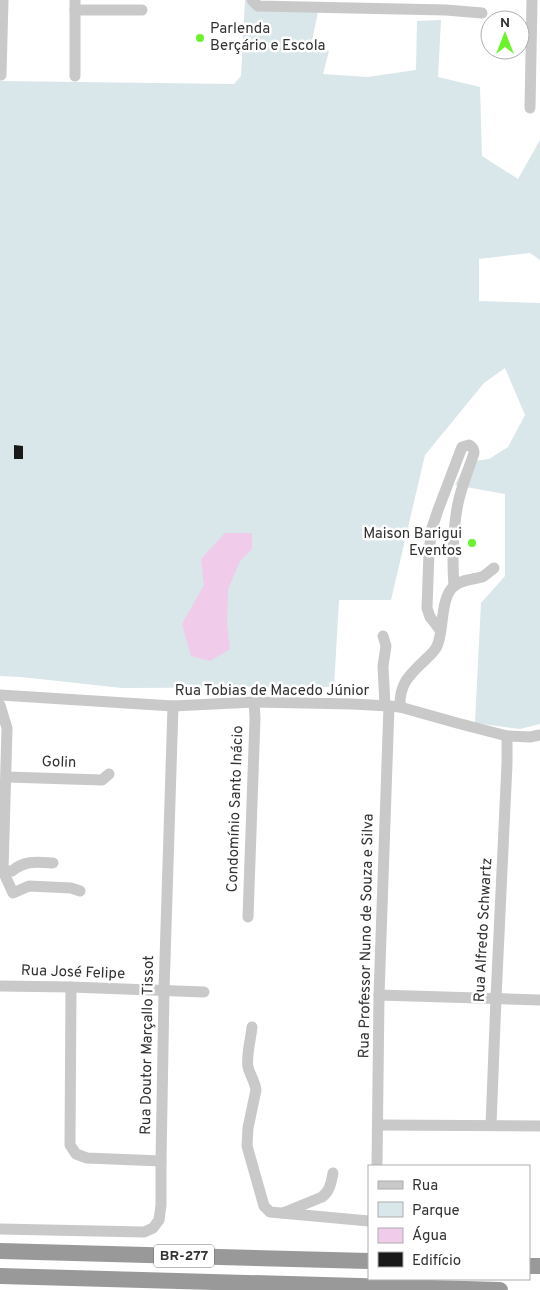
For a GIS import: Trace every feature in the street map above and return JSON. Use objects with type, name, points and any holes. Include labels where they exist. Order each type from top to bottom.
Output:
[{"type":"highway","name":"BR-277","points":[[2,1250],[368,1261]]},
{"type":"highway","name":"BR-277","points":[[0,1276],[500,1290]]},
{"type":"street","points":[[1,75],[3,0]]},
{"type":"street","points":[[530,108],[532,0]]},
{"type":"street","points":[[255,3],[446,5],[480,12]]},
{"type":"street","points":[[74,76],[75,5],[142,10]]},
{"type":"street","points":[[440,630],[426,608],[432,528],[462,447],[469,445],[472,446],[474,453],[459,497],[457,510],[452,564],[454,586]]},
{"type":"street","points":[[391,706],[400,698],[402,687],[408,676],[437,646],[448,592],[465,580],[483,577],[494,568]]},
{"type":"street","points":[[383,636],[386,646],[383,666],[391,706]]},
{"type":"street","name":"Rua Tobias de Macedo Júnior","points":[[0,694],[173,706],[254,702],[391,706],[507,736],[530,737],[540,735]]},
{"type":"street","name":"Condomínio Santo Inácio","points":[[248,917],[254,702]]},
{"type":"street","points":[[0,705],[8,728],[3,871],[13,893],[29,886],[71,888],[80,891]]},
{"type":"street","name":"Rua Doutor Marçallo Tissot","points":[[0,1229],[144,1232],[153,1228],[159,1220],[161,1205],[160,1161],[164,991],[173,706]]},
{"type":"street","name":"Rua Professor Nuno de Souza e Silva","points":[[377,1165],[379,996],[391,706]]},
{"type":"street","name":"Rua Alfredo Schwartz","points":[[491,1126],[507,736]]},
{"type":"street","name":"Golin","points":[[7,776],[102,780],[109,774]]},
{"type":"street","points":[[3,871],[12,871],[30,862],[53,863]]},
{"type":"street","name":"Rua José Felipe","points":[[0,986],[204,992]]},
{"type":"street","points":[[71,987],[70,1145],[76,1154],[87,1158],[160,1161]]},
{"type":"street","points":[[379,996],[540,1000]]},
{"type":"street","points":[[252,1027],[248,1067],[256,1090],[248,1128],[247,1146],[264,1206],[270,1212],[368,1221]]},
{"type":"street","points":[[378,1125],[540,1126]]},
{"type":"street","points":[[281,1213],[322,1197],[330,1188],[333,1173]]},
{"type":"green space","points":[[245,0],[257,0],[318,12],[311,46],[329,51],[323,74],[367,77],[416,70],[417,21],[441,20],[438,77],[480,87],[482,156],[518,179],[540,140],[540,260],[530,253],[479,259],[479,301],[540,303],[540,724],[520,729],[475,723],[481,603],[505,576],[505,494],[455,485],[466,462],[489,459],[508,447],[525,415],[505,368],[484,383],[425,455],[391,600],[339,600],[334,687],[122,688],[0,676],[0,81],[234,84],[241,76]]},
{"type":"water","points":[[225,533],[252,533],[252,549],[240,561],[228,589],[227,624],[230,649],[210,661],[191,656],[182,624],[204,585],[201,559]]},
{"type":"building","points":[[14,445],[23,446],[23,459],[14,459]]},
{"type":"place","name":"Parlenda Berçário e Escola","points":[[200,38]]},
{"type":"place","name":"Maison Barigui Eventos","points":[[472,543]]}]
